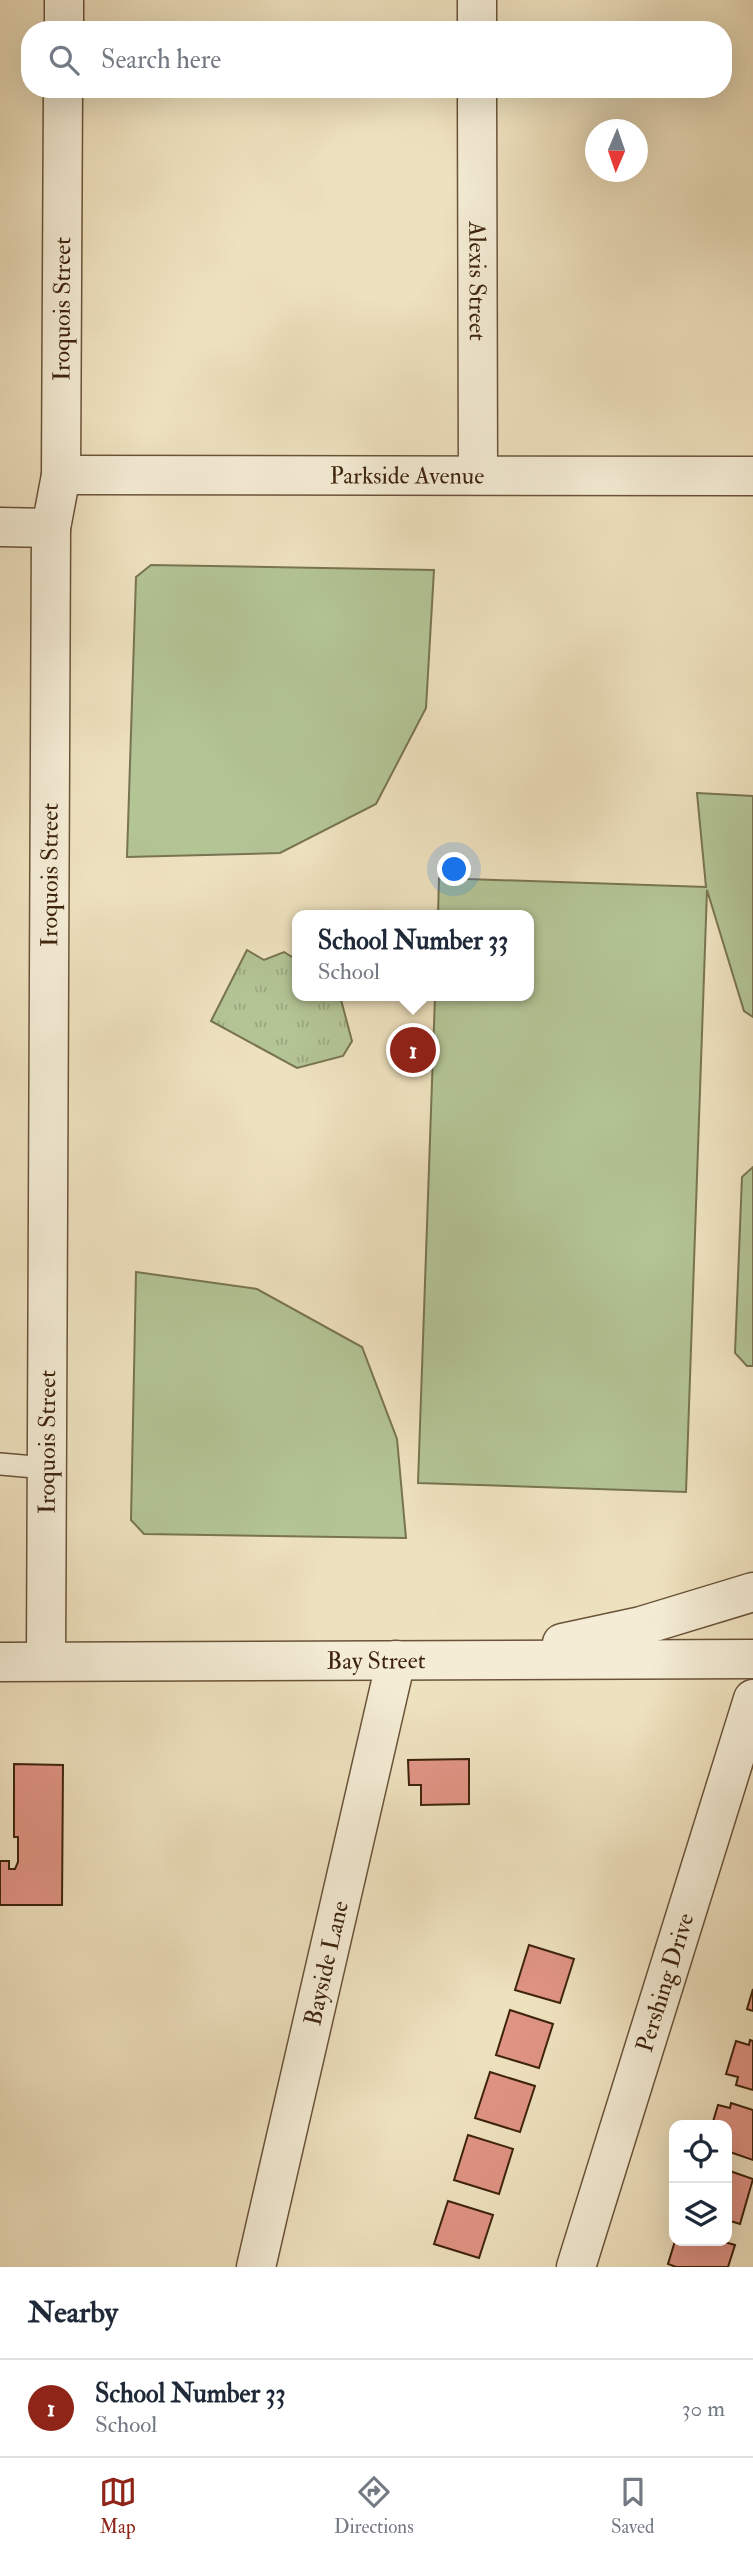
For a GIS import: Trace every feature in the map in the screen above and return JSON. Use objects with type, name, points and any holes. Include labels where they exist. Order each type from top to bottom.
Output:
[{"type":"street","points":[[64,0],[64,21]]},
{"type":"street","points":[[477,0],[477,21]]},
{"type":"street","name":"Iroquois Street","points":[[46,1661],[51,528],[61,475],[64,98]]},
{"type":"street","name":"Alexis Street","points":[[477,98],[478,475]]},
{"type":"street","name":"Parkside Avenue","points":[[61,475],[753,476]]},
{"type":"street","points":[[0,527],[51,528]]},
{"type":"street","points":[[487,1659],[641,1626],[753,1592]]},
{"type":"street","name":"Bay Street","points":[[0,1662],[753,1659]]},
{"type":"street","name":"Bayside Lane","points":[[256,2267],[396,1660]]},
{"type":"street","name":"Pershing Drive","points":[[576,2267],[753,1699]]},
{"type":"lane","points":[[0,1464],[46,1468]]},
{"type":"green space","points":[[151,565],[434,570],[426,708],[376,804],[280,853],[127,857],[136,577]]},
{"type":"green space","points":[[697,793],[753,796],[753,1017],[744,1011],[707,890],[686,1492],[418,1483],[435,1001],[534,1001],[534,910],[438,910],[439,878],[706,887]]},
{"type":"green space","points":[[247,950],[264,960],[284,952],[292,957],[292,1001],[341,1001],[352,1041],[343,1056],[297,1068],[211,1021]]},
{"type":"green space","points":[[753,1167],[753,1366],[747,1366],[735,1353],[742,1177]]},
{"type":"green space","points":[[136,1272],[257,1289],[362,1347],[397,1439],[406,1538],[144,1534],[131,1520]]},
{"type":"building","points":[[469,1759],[469,1804],[421,1805],[421,1785],[409,1785],[408,1760]]},
{"type":"building","points":[[14,1764],[63,1765],[62,1905],[0,1905],[0,1861],[9,1861],[9,1869],[15,1869],[18,1862],[18,1837],[14,1837]]},
{"type":"building","points":[[529,1945],[574,1959],[560,2003],[515,1990]]},
{"type":"building","points":[[753,1989],[753,2011],[747,2009]]},
{"type":"building","points":[[510,2010],[553,2024],[539,2068],[496,2055]]},
{"type":"building","points":[[750,2040],[753,2041],[753,2090],[736,2085],[738,2077],[726,2074],[736,2041],[749,2045]]},
{"type":"building","points":[[490,2072],[535,2086],[520,2132],[475,2118]]},
{"type":"building","points":[[731,2103],[753,2110],[753,2160],[732,2153],[732,2120],[714,2120],[718,2105],[730,2108]]},
{"type":"building","points":[[468,2135],[513,2149],[499,2194],[454,2180]]},
{"type":"building","points":[[732,2172],[753,2179],[740,2224],[732,2222]]},
{"type":"building","points":[[448,2201],[493,2215],[479,2258],[434,2244]]},
{"type":"building","points":[[735,2245],[728,2267],[676,2267],[668,2264],[673,2246]]},
{"type":"place","name":"School Number 33","points":[[413,1050]]}]
